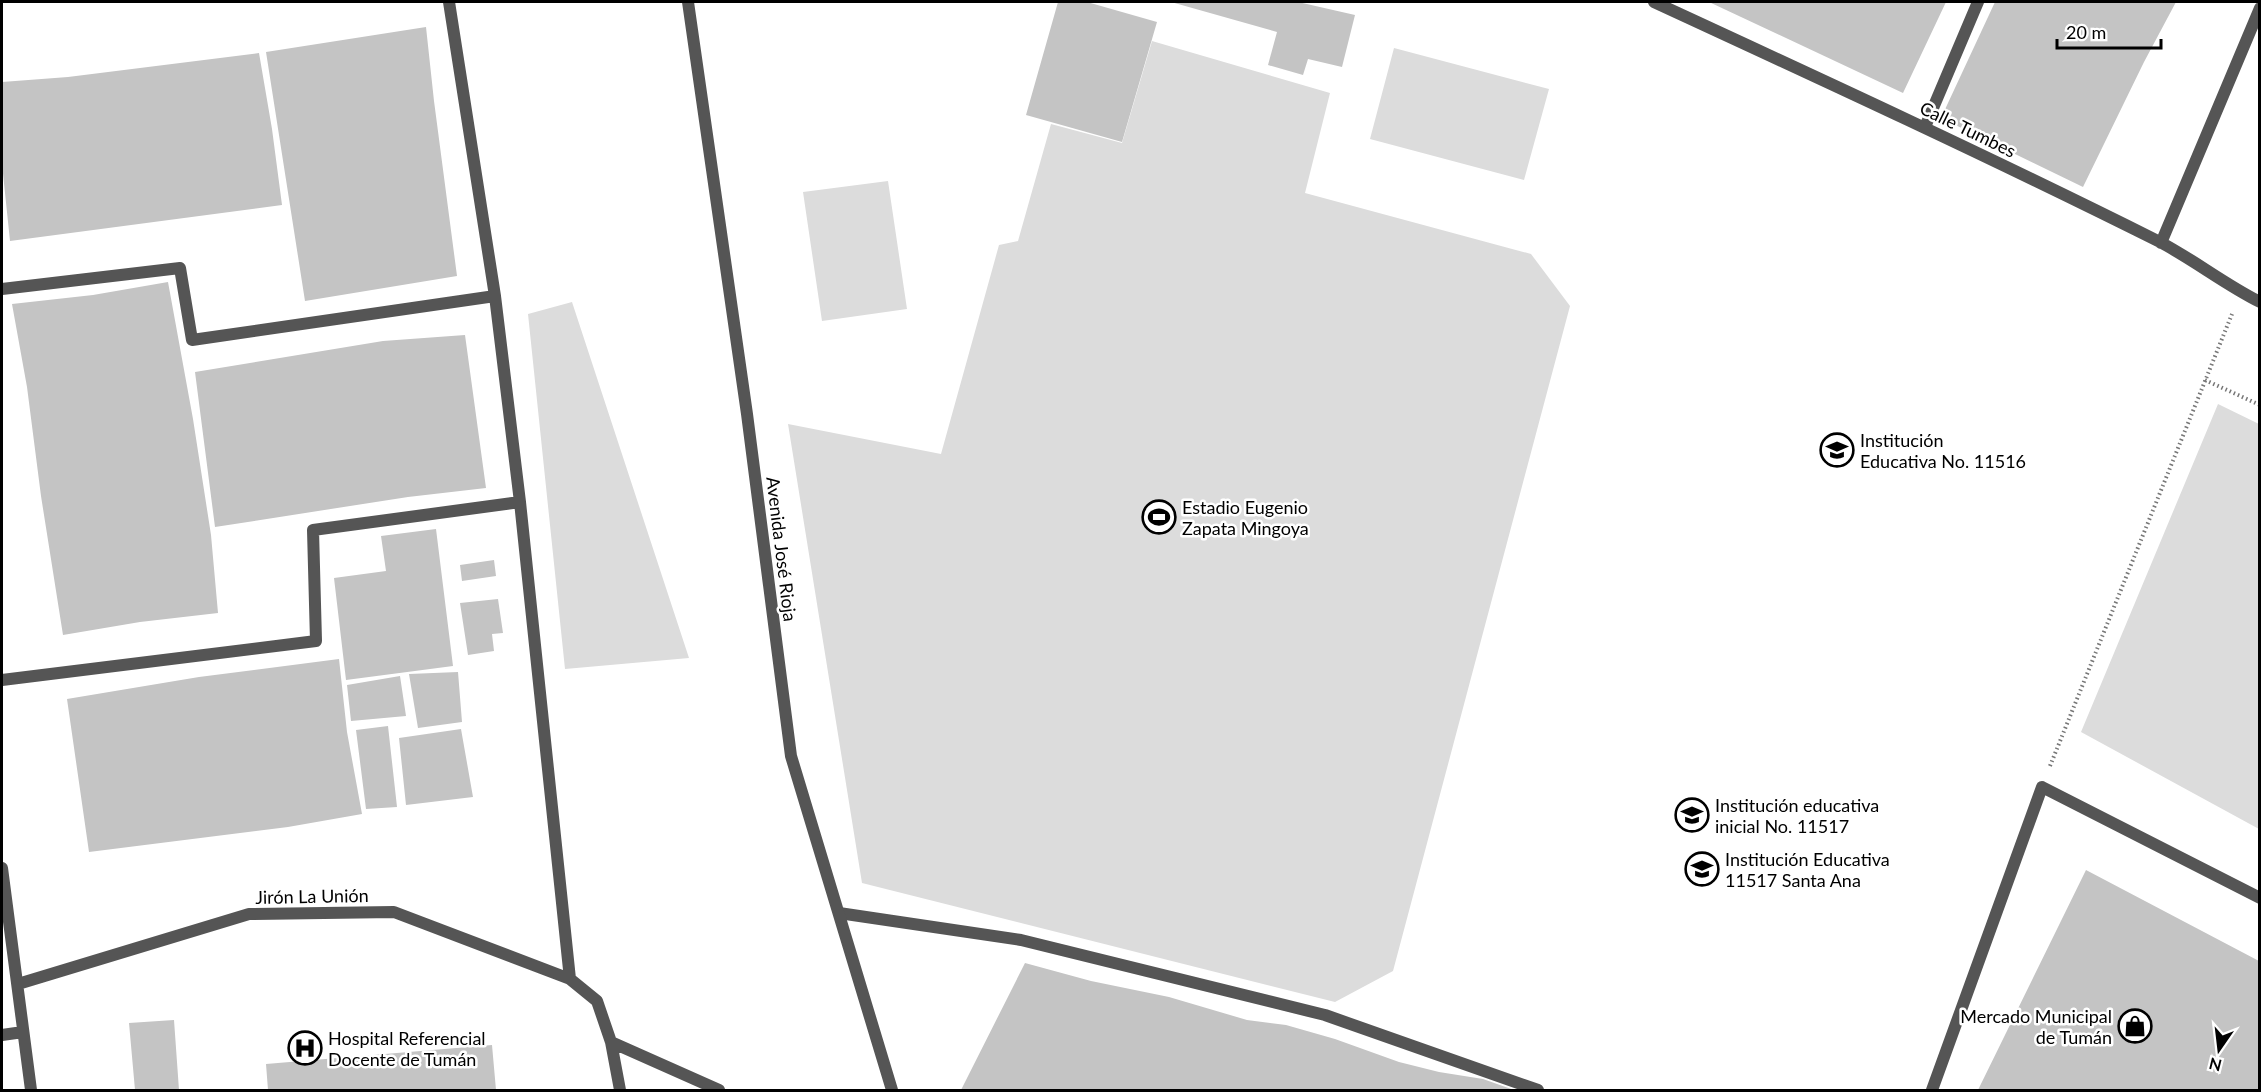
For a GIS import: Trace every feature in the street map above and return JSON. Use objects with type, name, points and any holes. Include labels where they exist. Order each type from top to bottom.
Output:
[{"type":"street","points":[[450,2],[495,296],[520,502],[570,980]]},
{"type":"street","name":"Avenida José Rioja","points":[[688,2],[747,414],[791,756],[892,1090]]},
{"type":"street","name":"Calle Tumbes","points":[[1654,2],[1925,127],[2161,243],[2259,302]]},
{"type":"street","points":[[1925,127],[1978,2]]},
{"type":"street","points":[[2161,243],[2259,8]]},
{"type":"street","points":[[2,290],[180,268],[192,340],[495,296]]},
{"type":"street","points":[[2,680],[316,641],[313,530],[520,502]]},
{"type":"street","points":[[1932,1090],[2042,787],[2259,898]]},
{"type":"street","points":[[2,868],[4,905],[18,984],[31,1090]]},
{"type":"street","name":"Jirón La Unión","points":[[18,984],[249,914],[394,912],[570,980],[597,1001],[611,1042]]},
{"type":"street","points":[[839,914],[1021,940],[1325,1015],[1538,1090]]},
{"type":"street","points":[[2,1035],[23,1032]]},
{"type":"street","points":[[611,1042],[620,1090]]},
{"type":"street","points":[[611,1042],[719,1090]]},
{"type":"path","points":[[2042,787],[2240,292]]},
{"type":"path","points":[[2205,380],[2259,405]]},
{"type":"shaded area","name":"Estadio Eugenio Zapata Mingoya","points":[[1152,41],[1330,93],[1305,193],[1531,254],[1570,306],[1393,971],[1335,1002],[862,883],[788,424],[941,454],[999,245],[1018,241],[1051,124],[1122,143]]},
{"type":"shaded area","points":[[1394,48],[1549,89],[1524,180],[1370,139]]},
{"type":"shaded area","points":[[888,181],[907,309],[822,321],[803,192]]},
{"type":"shaded area","points":[[572,302],[689,658],[565,669],[528,314]]},
{"type":"shaded area","points":[[2218,404],[2259,424],[2259,829],[2081,732]]},
{"type":"building","points":[[1058,2],[1087,2],[1157,22],[1122,142],[1026,115]]},
{"type":"building","points":[[1171,2],[1298,2],[1355,15],[1342,67],[1308,59],[1303,75],[1268,65],[1277,32]]},
{"type":"building","points":[[1709,2],[1946,2],[1903,93]]},
{"type":"building","points":[[1995,2],[2176,2],[2083,187],[1941,118]]},
{"type":"building","points":[[426,27],[457,276],[305,301],[266,52]]},
{"type":"building","points":[[259,53],[282,205],[10,241],[2,164],[2,82],[68,77]]},
{"type":"building","points":[[168,282],[211,535],[218,613],[140,622],[63,635],[41,496],[27,387],[12,304],[93,295]]},
{"type":"building","points":[[465,335],[486,488],[408,497],[215,527],[195,372],[383,341]]},
{"type":"building","points":[[436,529],[453,666],[346,680],[334,578],[386,571],[381,536]]},
{"type":"building","points":[[494,560],[496,576],[462,581],[460,565]]},
{"type":"building","points":[[498,599],[503,633],[492,634],[494,651],[468,655],[460,603]]},
{"type":"building","points":[[339,659],[347,732],[362,814],[288,827],[89,852],[67,699],[199,677]]},
{"type":"building","points":[[458,672],[462,722],[418,728],[409,674]]},
{"type":"building","points":[[400,676],[406,716],[351,721],[347,685]]},
{"type":"building","points":[[388,726],[397,807],[366,809],[356,730]]},
{"type":"building","points":[[461,729],[473,797],[406,805],[399,738]]},
{"type":"building","name":"Mercado Municipal de Tumán","points":[[2086,870],[2259,961],[2259,1090],[1978,1090]]},
{"type":"building","points":[[1025,963],[1091,981],[1169,997],[1247,1020],[1286,1025],[1335,1039],[1399,1062],[1439,1072],[1483,1079],[1514,1090],[961,1090]]},
{"type":"building","points":[[174,1020],[179,1090],[135,1090],[129,1023]]},
{"type":"building","points":[[492,1045],[496,1090],[268,1090],[266,1064]]},
{"type":"place","name":"Institución Educativa No. 11516","points":[[1837,450]]},
{"type":"place","name":"Estadio Eugenio Zapata Mingoya","points":[[1159,517]]},
{"type":"place","name":"Institución educativa inicial No. 11517","points":[[1692,815]]},
{"type":"place","name":"Institución Educativa 11517 Santa Ana","points":[[1702,869]]},
{"type":"place","name":"Mercado Municipal de Tumán","points":[[2135,1026]]},
{"type":"place","name":"Hospital Referencial Docente de Tumán","points":[[305,1048]]}]
